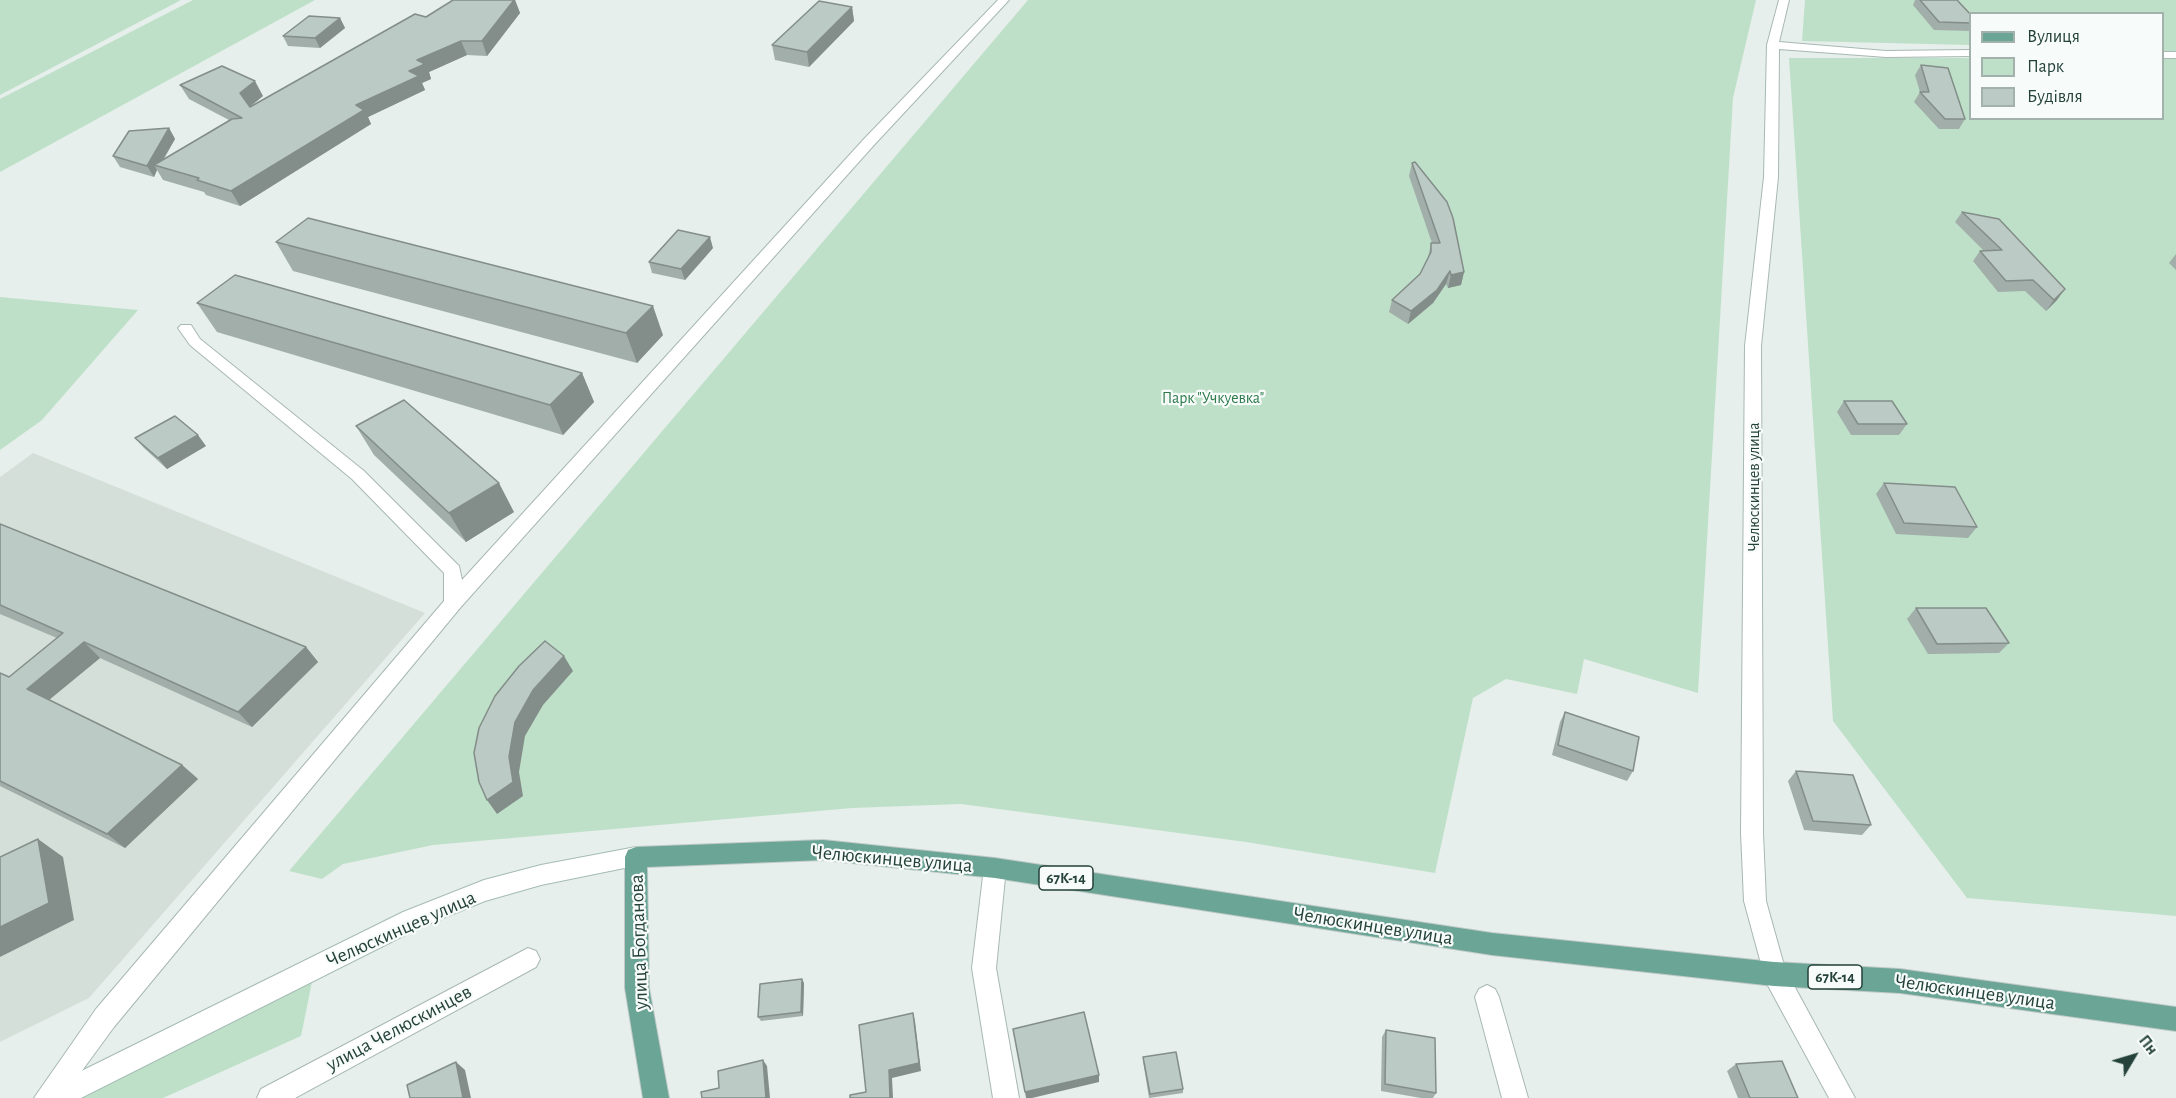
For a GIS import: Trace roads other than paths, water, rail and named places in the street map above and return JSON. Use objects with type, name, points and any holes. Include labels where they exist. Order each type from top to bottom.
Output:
[{"type":"main road","name":"Челюскинцев улица","points":[[636,857],[824,850],[995,868],[1492,944],[1774,974],[1900,981],[2176,1019]]},
{"type":"main road","name":"улица Богданова","points":[[636,857],[637,988],[656,1098]]},
{"type":"street","points":[[47,1098],[105,1017],[453,603],[869,142],[1004,0]]},
{"type":"street","name":"Челюскинцев улица","points":[[1774,974],[1755,901],[1752,833],[1755,547],[1753,346],[1771,177],[1773,45],[1784,0]]},
{"type":"street","points":[[1773,45],[1886,54],[1969,52]]},
{"type":"street","points":[[186,328],[195,342],[358,475],[453,571],[453,603]]},
{"type":"street","name":"Челюскинцев улица","points":[[54,1098],[411,920],[484,891],[541,875],[636,857]]},
{"type":"street","points":[[995,868],[984,968],[1006,1098]]},
{"type":"street","name":"улица Челюскинцев","points":[[270,1098],[528,959]]},
{"type":"street","points":[[1774,974],[1794,1005],[1842,1098]]},
{"type":"street","points":[[1487,997],[1515,1098]]},
{"type":"park label","name":"Парк \"Учкуевка\"","points":[[1213,398]]}]
